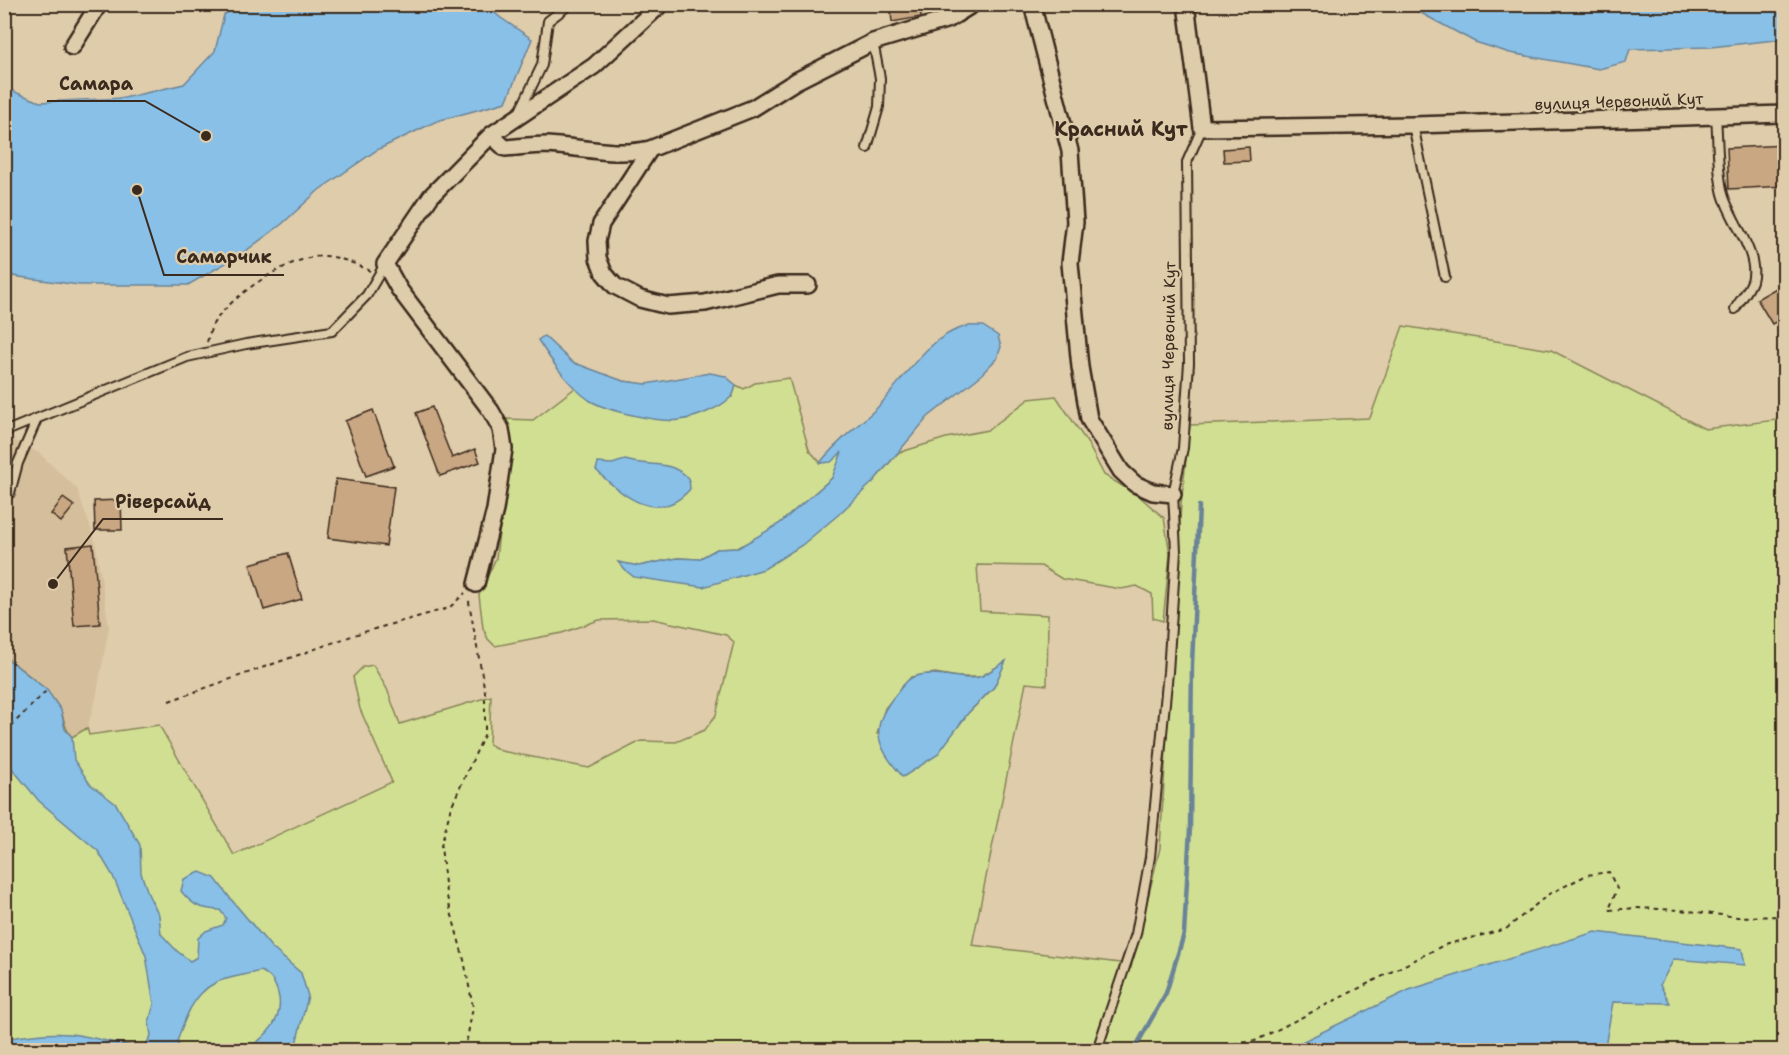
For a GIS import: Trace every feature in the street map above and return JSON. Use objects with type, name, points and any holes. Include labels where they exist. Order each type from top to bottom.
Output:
[{"type":"street","points":[[72,47],[99,4]]},
{"type":"street","points":[[476,584],[496,500],[504,449],[501,429],[491,411],[399,289],[382,270],[431,196],[491,135],[594,66],[661,4]]},
{"type":"street","points":[[491,135],[505,148],[547,145],[597,152],[633,153],[650,149],[753,108],[796,81],[873,42],[949,19],[973,4]]},
{"type":"street","points":[[1032,4],[1070,151],[1075,222],[1070,263],[1080,367],[1089,419],[1120,471],[1135,484],[1153,492],[1173,494]]},
{"type":"street","name":"вулиця Червоний Кут","points":[[1186,4],[1201,106],[1202,128],[1413,125],[1785,114]]},
{"type":"street","points":[[650,149],[601,225],[597,241],[598,258],[604,273],[615,286],[640,299],[668,306],[705,303],[778,285],[808,285]]},
{"type":"lane","points":[[518,117],[542,65],[548,21],[570,4]]},
{"type":"lane","points":[[867,148],[879,107],[880,78],[873,42]]},
{"type":"lane","points":[[1716,116],[1723,193],[1731,217],[1745,239],[1752,264],[1752,280],[1735,309]]},
{"type":"lane","points":[[1413,125],[1445,277]]},
{"type":"lane","name":"вулиця Червоний Кут","points":[[1097,1050],[1136,934],[1150,857],[1176,562],[1173,494],[1183,448],[1189,363],[1188,162],[1202,128]]},
{"type":"lane","points":[[4,432],[187,357],[246,344],[332,331],[367,295],[382,270]]},
{"type":"lane","points":[[10,493],[18,463],[38,419]]},
{"type":"path","points":[[205,354],[211,327],[222,312],[253,284],[301,260],[327,255],[382,270]]},
{"type":"path","points":[[170,701],[360,633],[449,608],[476,584]]},
{"type":"path","points":[[465,1050],[473,1007],[464,960],[446,893],[441,846],[451,807],[485,734],[485,692],[469,602],[476,584]]},
{"type":"path","points":[[4,733],[47,690]]},
{"type":"path","points":[[1145,1050],[1155,1048],[1188,1050],[1255,1041],[1444,945],[1506,929],[1549,894],[1587,875],[1609,872],[1617,889],[1609,910],[1637,908],[1680,910],[1738,917],[1785,916]]},
{"type":"shaded area","points":[[4,376],[11,430],[15,441],[39,453],[77,489],[95,541],[109,627],[96,698],[87,728],[72,737],[65,729],[61,710],[47,691],[5,656]]},
{"type":"green space","points":[[1403,326],[1551,350],[1705,429],[1784,419],[1784,1050],[5,1050],[4,656],[34,680],[54,700],[72,737],[87,728],[89,735],[159,725],[234,855],[392,782],[360,709],[353,677],[363,667],[373,665],[387,689],[400,724],[491,696],[489,744],[501,751],[589,768],[641,741],[676,742],[705,730],[716,715],[734,642],[726,635],[653,619],[599,620],[562,633],[495,646],[488,639],[483,628],[479,595],[496,558],[510,441],[505,419],[533,420],[575,388],[570,374],[600,374],[623,381],[732,397],[736,385],[744,389],[755,383],[789,378],[809,450],[821,463],[842,451],[832,478],[779,524],[738,548],[717,549],[699,559],[678,558],[639,566],[619,563],[703,587],[873,482],[898,453],[946,438],[988,430],[1029,399],[1056,396],[1088,444],[1104,475],[1139,496],[1164,518],[1170,554],[1163,621],[1153,618],[1152,594],[1137,586],[1121,589],[1062,579],[1041,566],[977,565],[980,611],[1048,615],[1047,685],[1026,683],[972,945],[1120,963],[1131,968],[1160,848],[1181,504],[1190,425],[1370,418]],"holes":[[[1005,662],[994,687],[969,712],[877,734],[885,708],[911,677],[935,673],[958,677],[980,677]]]},
{"type":"water","points":[[237,5],[485,5],[532,39],[506,102],[437,121],[377,150],[319,190],[282,224],[243,253],[188,285],[79,285],[5,275],[5,88],[40,102],[124,98],[184,84],[215,51],[224,15]]},
{"type":"water","points":[[1406,5],[1784,5],[1784,39],[1711,47],[1630,49],[1626,62],[1599,69],[1510,53],[1475,42]]},
{"type":"water","points":[[966,326],[983,326],[998,336],[1001,347],[997,358],[979,377],[928,417],[873,482],[802,545],[764,569],[703,587],[634,577],[618,562],[639,566],[677,558],[699,559],[717,549],[738,548],[779,524],[832,478],[842,452],[831,462],[820,463],[840,441],[877,408],[926,350],[938,340]]},
{"type":"water","points":[[544,336],[572,362],[623,381],[646,384],[710,373],[725,376],[736,385],[735,391],[720,405],[686,419],[660,420],[620,412],[589,400],[567,380],[538,340]]},
{"type":"water","points":[[625,460],[673,468],[689,478],[690,489],[678,500],[665,505],[653,506],[641,503],[617,489],[596,470],[598,463],[612,464]]},
{"type":"water","points":[[4,656],[47,690],[61,710],[65,729],[72,737],[74,760],[90,784],[116,804],[140,845],[141,873],[159,915],[161,934],[190,961],[197,957],[198,938],[206,931],[223,925],[226,918],[220,910],[198,906],[181,891],[184,879],[200,872],[215,878],[272,948],[301,973],[308,996],[296,1044],[289,1050],[246,1050],[267,1033],[279,1011],[275,985],[270,977],[261,971],[219,981],[207,988],[195,1001],[186,1017],[177,1042],[181,1050],[5,1050],[5,1039],[54,1033],[145,1046],[151,1036],[149,1022],[154,1004],[146,956],[113,876],[98,851],[39,801],[5,760]]},
{"type":"water","points":[[1006,661],[994,687],[969,712],[937,755],[903,777],[882,746],[879,726],[888,705],[904,684],[911,678],[931,674],[975,678]]},
{"type":"water","points":[[1595,932],[1742,949],[1745,965],[1674,959],[1660,985],[1670,1003],[1613,1002],[1605,1047],[1608,1050],[1285,1050],[1409,990]]},
{"type":"water","points":[[1711,1046],[1784,1047],[1784,1050],[1690,1050]]},
{"type":"building","points":[[890,4],[920,4],[921,17],[892,22]]},
{"type":"building","points":[[1785,145],[1785,186],[1729,189],[1727,148]]},
{"type":"building","points":[[1249,147],[1250,161],[1224,162],[1223,149]]},
{"type":"building","points":[[1785,283],[1785,317],[1772,324],[1757,299]]},
{"type":"building","points":[[432,407],[452,458],[475,449],[480,462],[440,476],[416,413]]},
{"type":"building","points":[[373,410],[394,466],[366,476],[345,421]]},
{"type":"building","points":[[336,479],[394,487],[386,546],[328,538]]},
{"type":"building","points":[[63,498],[74,506],[61,522],[51,514]]},
{"type":"building","points":[[121,500],[122,530],[95,530],[94,501]]},
{"type":"building","points":[[93,544],[100,624],[74,626],[67,547]]},
{"type":"building","points":[[288,553],[302,599],[264,610],[250,564]]},
{"type":"waterway","points":[[1134,1050],[1166,993],[1184,934],[1190,828],[1192,664],[1199,506]]},
{"type":"place","name":"Самара","points":[[206,136]]},
{"type":"place","name":"Самарчик","points":[[137,190]]},
{"type":"place","name":"Ріверсайд","points":[[53,584]]},
{"type":"district","name":"Красний Кут","points":[[1121,129]]}]
